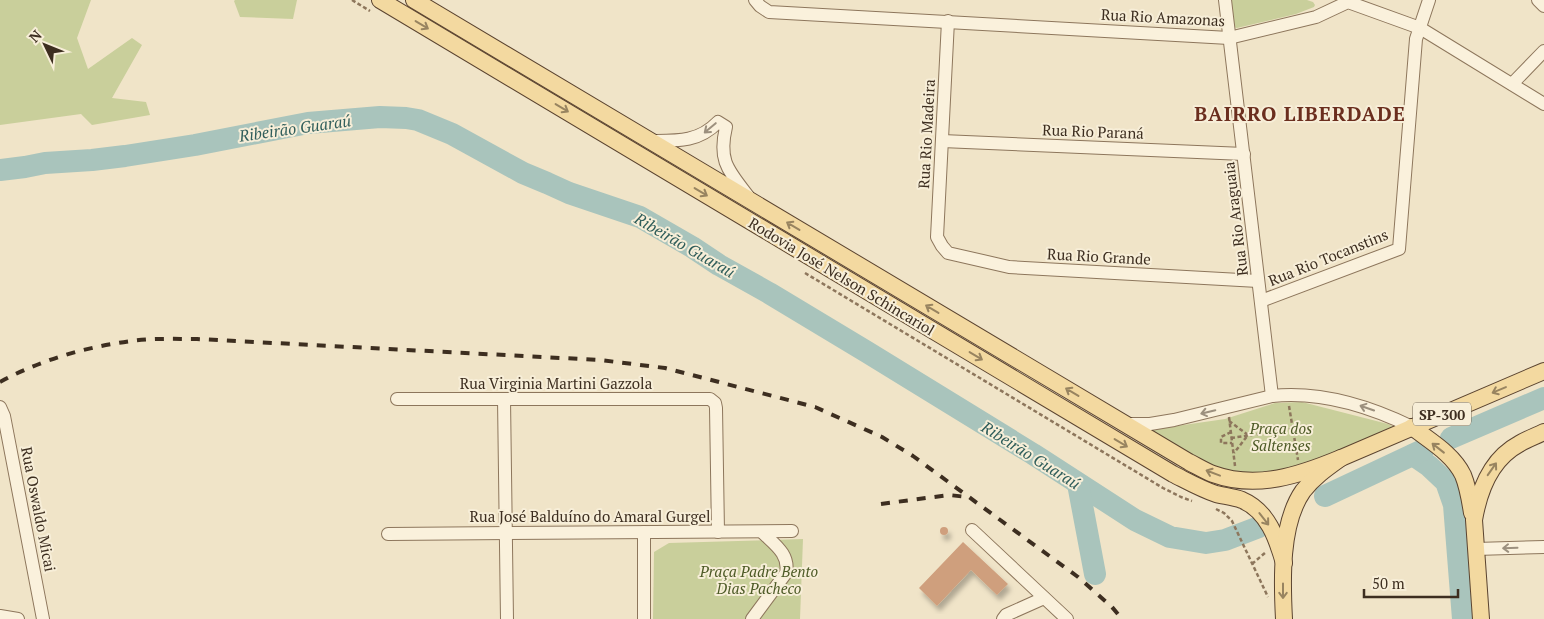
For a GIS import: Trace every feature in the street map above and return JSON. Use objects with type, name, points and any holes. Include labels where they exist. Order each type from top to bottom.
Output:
[{"type":"main road","name":"Rodovia José Nelson Schincariol","points":[[380,0],[1173,474],[1203,489],[1250,504],[1267,521],[1284,563]]},
{"type":"main road","name":"Rodovia José Nelson Schincariol","points":[[421,2],[1188,462],[1213,474],[1237,480],[1260,481],[1277,480],[1300,474],[1341,458]]},
{"type":"main road","name":"SP-300","points":[[1284,619],[1284,563],[1289,523],[1297,502],[1319,474],[1341,458],[1544,371]]},
{"type":"main road","points":[[1412,427],[1443,451],[1458,466],[1466,483],[1474,520],[1481,619]]},
{"type":"main road","points":[[1474,520],[1476,505],[1494,466],[1518,444],[1544,432]]},
{"type":"street","name":"Rua Rio Amazonas","points":[[755,0],[769,12],[1229,38],[1316,17],[1345,1],[1420,28],[1544,104]]},
{"type":"street","name":"Rua Rio Araguaia","points":[[1225,0],[1272,396]]},
{"type":"street","name":"Rua Rio Tocanstins","points":[[1261,301],[1399,249],[1416,39],[1429,0]]},
{"type":"street","points":[[1538,0],[1544,6]]},
{"type":"street","name":"Rua Rio Madeira","points":[[942,246],[937,236],[948,21]]},
{"type":"street","points":[[1512,84],[1544,51]]},
{"type":"street","points":[[652,141],[680,141],[694,138],[707,132],[718,122],[726,127],[723,150],[726,164],[729,171],[751,200]]},
{"type":"street","name":"Rua Rio Paraná","points":[[942,141],[1244,154]]},
{"type":"street","name":"Rua Rio Grande","points":[[942,246],[948,253],[1010,267],[1258,281]]},
{"type":"street","points":[[1124,424],[1150,424],[1272,396],[1287,395],[1330,399],[1358,405],[1389,416],[1412,427]]},
{"type":"street","name":"Rua Virginia Martini Gazzola","points":[[397,399],[706,398],[714,401],[716,408],[718,532]]},
{"type":"street","points":[[504,399],[507,619]]},
{"type":"street","name":"Rua Oswaldo Micai","points":[[1,414],[43,619]]},
{"type":"street","points":[[972,530],[1067,619]]},
{"type":"street","name":"Rua José Balduíno do Amaral Gurgel","points":[[388,534],[792,531]]},
{"type":"street","points":[[644,532],[644,619]]},
{"type":"street","points":[[757,616],[786,573],[788,566],[785,556],[762,532]]},
{"type":"street","points":[[1476,549],[1544,547]]},
{"type":"street","points":[[1003,619],[1044,598]]},
{"type":"street","points":[[0,616],[18,619]]},
{"type":"path","points":[[1287,395],[1300,474]]},
{"type":"path","points":[[1228,407],[1237,480]]},
{"type":"path","points":[[1229,421],[1248,435]]},
{"type":"path","points":[[1231,438],[1293,429]]},
{"type":"path","points":[[1231,432],[1221,436],[1221,443],[1232,443]]},
{"type":"path","points":[[1233,454],[1248,435]]},
{"type":"path","points":[[1232,521],[1268,596],[1270,606]]},
{"type":"green space","points":[[0,0],[91,0],[77,38],[88,69],[132,38],[142,45],[112,98],[146,102],[150,115],[92,125],[81,114],[0,125]]},
{"type":"green space","points":[[235,0],[297,0],[293,19],[240,17]]},
{"type":"green space","points":[[1228,0],[1307,0],[1315,5],[1296,14],[1237,28],[1233,27]]},
{"type":"green space","name":"Praça dos Saltenses","points":[[1302,402],[1388,424],[1396,428],[1304,466],[1269,474],[1237,472],[1215,467],[1149,430],[1225,419],[1275,403]]},
{"type":"green space","name":"Praça Padre Bento Dias Pacheco","points":[[803,539],[800,619],[653,619],[654,552],[669,543]]},
{"type":"building","points":[[944,527],[948,531],[944,535],[940,531]]},
{"type":"building","points":[[963,542],[1008,584],[997,595],[971,570],[937,606],[919,588]]},
{"type":"waterway","name":"Ribeirão Guaraú","points":[[0,170],[45,163],[125,156],[195,145],[308,123],[380,117],[418,120],[452,134],[523,173],[569,193],[640,217],[867,352],[1033,454],[1135,520],[1170,537],[1206,543],[1225,540],[1259,527]]},
{"type":"waterway","name":"Ribeirão Guaraú","points":[[1451,438],[1544,398]]},
{"type":"waterway","name":"Ribeirão Guaraú","points":[[1325,496],[1423,450]]},
{"type":"waterway","points":[[1413,455],[1429,466],[1446,482],[1454,505],[1463,619]]},
{"type":"waterway","points":[[1078,484],[1095,574]]},
{"type":"railway","points":[[0,382],[31,367],[80,351],[148,339],[197,339],[600,360],[665,368],[815,407],[882,437],[913,456],[1078,577],[1112,607],[1122,619]]},
{"type":"railway","points":[[881,504],[949,495],[967,497]]},
{"type":"district","name":"BAIRRO LIBERDADE","points":[[1300,113]]}]
